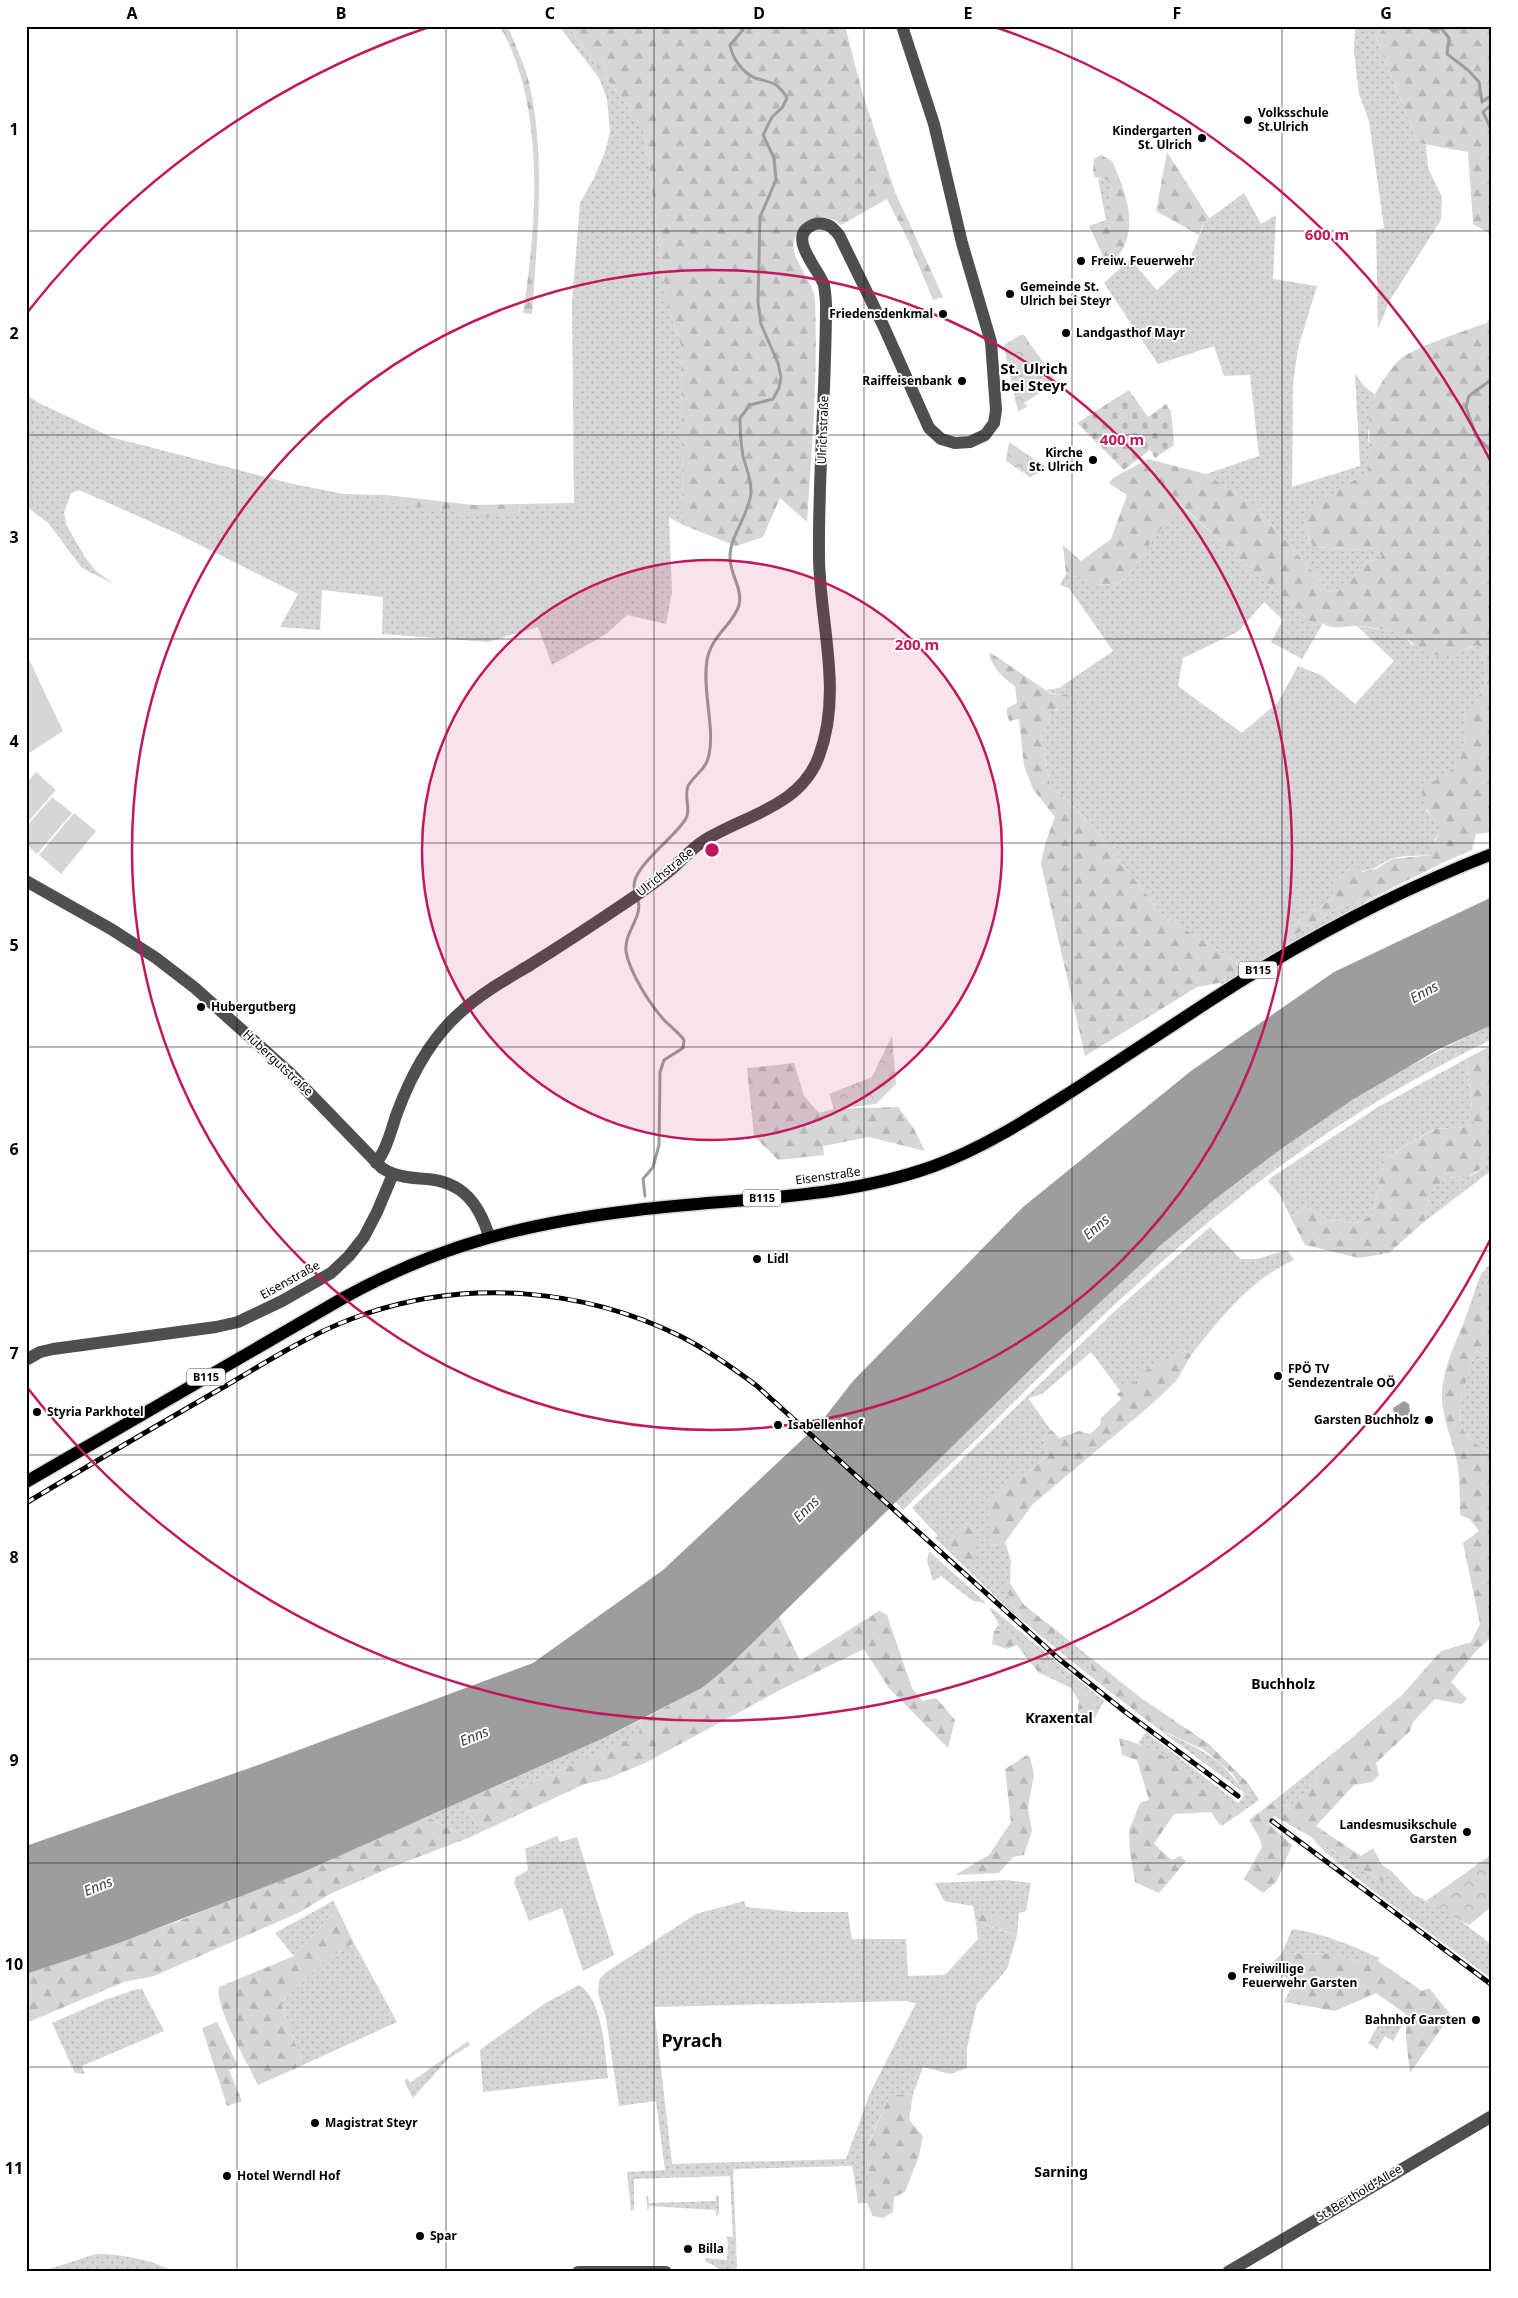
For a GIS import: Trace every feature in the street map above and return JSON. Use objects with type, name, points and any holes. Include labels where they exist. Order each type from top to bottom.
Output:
[{"type":"main road","name":"Eisenstraße","points":[[26,1482],[357,1290],[438,1252],[489,1236],[580,1217],[808,1193],[875,1183],[915,1173],[961,1156],[996,1138],[1038,1112],[1212,999],[1298,946],[1374,906],[1492,854]]},
{"type":"street","name":"Ulrichstraße","points":[[376,1163],[383,1154],[398,1111],[416,1070],[448,1023],[461,1011],[490,990],[628,901],[704,840],[771,807],[797,790],[814,769],[822,745],[828,710],[829,682],[828,642],[819,559],[826,305],[824,285],[804,248],[802,237],[806,228],[816,224],[827,224],[835,230],[883,325],[924,420],[934,435],[947,442],[963,444],[985,435],[994,423],[996,399],[990,336],[962,243],[934,124],[902,26]]},
{"type":"street","name":"Hubergutstraße","points":[[26,881],[80,910],[156,958],[195,988],[268,1052],[376,1163],[393,1174]]},
{"type":"street","points":[[393,1174],[440,1181],[458,1190],[474,1202],[489,1236]]},
{"type":"street","name":"Eisenstraße","points":[[26,1360],[40,1352],[53,1348],[227,1325],[282,1301],[331,1273],[349,1256],[364,1237],[378,1212],[393,1174]]},
{"type":"street","name":"St. Berthold-Allee","points":[[1228,2272],[1492,2116]]},
{"type":"street","points":[[578,2272],[666,2272]]},
{"type":"green space","points":[[500,26],[508,26],[523,64],[530,87],[535,115],[538,143],[539,200],[532,314],[523,313],[532,242],[534,204],[531,129],[525,93],[515,58]]},
{"type":"green space","points":[[559,26],[568,26],[644,129],[667,303],[681,346],[683,525],[669,517],[672,592],[666,624],[627,615],[606,634],[552,665],[538,627],[488,642],[382,634],[383,597],[322,590],[320,630],[280,627],[298,594],[176,533],[79,490],[71,493],[64,513],[67,526],[85,557],[96,571],[114,584],[82,568],[49,524],[26,506],[26,395],[111,437],[293,484],[344,494],[386,495],[388,502],[519,515],[520,504],[574,503],[572,302],[580,203],[594,178],[605,152],[610,132],[607,99],[599,78]]},
{"type":"green space","points":[[568,26],[845,26],[863,95],[895,192],[943,297],[933,300],[909,242],[887,199],[841,225],[831,219],[814,221],[796,236],[793,248],[795,255],[811,285],[815,300],[813,439],[807,522],[780,498],[763,537],[736,546],[683,525],[681,346],[667,303],[644,129]]},
{"type":"green space","points":[[1355,26],[1386,26],[1376,38],[1418,143],[1426,145],[1428,168],[1442,197],[1441,220],[1390,300],[1378,329],[1376,230],[1384,228],[1369,121],[1359,94],[1354,52]]},
{"type":"green space","points":[[1386,26],[1492,26],[1492,235],[1473,224],[1468,152],[1418,143],[1376,38]]},
{"type":"green space","points":[[1167,152],[1209,218],[1203,223],[1199,235],[1156,211]]},
{"type":"green space","points":[[1101,155],[1112,161],[1123,189],[1129,216],[1129,230],[1126,243],[1119,255],[1108,267],[1092,232],[1097,226],[1109,221],[1108,211],[1112,186],[1107,180],[1095,177],[1093,171],[1094,159]]},
{"type":"green space","points":[[1098,179],[1107,180],[1112,186],[1108,211],[1109,221],[1097,226],[1092,232],[1089,226],[1106,220]]},
{"type":"green space","points":[[1244,193],[1261,224],[1276,215],[1273,279],[1317,286],[1298,348],[1293,383],[1292,487],[1360,466],[1355,374],[1364,386],[1375,395],[1368,433],[1370,460],[1368,472],[1350,482],[1306,524],[1308,538],[1314,547],[1361,550],[1376,548],[1382,557],[1363,563],[1345,589],[1330,592],[1257,507],[1206,474],[1259,456],[1250,375],[1224,376],[1214,346],[1158,364],[1104,283],[1130,259],[1157,290],[1190,259],[1203,223]]},
{"type":"green space","points":[[1492,312],[1492,832],[1476,834],[1472,850],[1372,898],[1338,908],[1288,939],[1281,938],[1281,934],[1284,931],[1333,898],[1333,881],[1343,876],[1350,868],[1357,867],[1363,872],[1376,869],[1392,859],[1432,855],[1431,846],[1443,830],[1425,806],[1423,788],[1453,769],[1461,756],[1467,732],[1464,720],[1466,711],[1475,704],[1486,681],[1482,650],[1477,645],[1455,654],[1431,654],[1419,649],[1403,633],[1360,626],[1330,627],[1323,623],[1314,625],[1260,577],[1248,569],[1233,552],[1180,504],[1145,550],[1128,577],[1118,583],[1095,584],[1066,574],[1063,545],[1081,561],[1111,539],[1127,495],[1109,483],[1113,478],[1148,459],[1206,474],[1257,507],[1330,592],[1345,589],[1363,563],[1382,557],[1376,548],[1361,550],[1314,547],[1307,531],[1306,522],[1309,513],[1327,498],[1368,471],[1369,423],[1372,404],[1379,387],[1396,363],[1405,355],[1415,350],[1487,323]]},
{"type":"green space","points":[[1020,335],[1024,335],[1057,382],[1024,403],[1028,406],[1018,412],[1004,345]]},
{"type":"green space","points":[[1129,390],[1148,417],[1166,404],[1171,411],[1174,445],[1155,458],[1150,450],[1124,470],[1077,423]]},
{"type":"green space","points":[[1009,442],[1047,468],[1030,477],[1006,461]]},
{"type":"green space","points":[[386,495],[474,505],[520,504],[519,515],[485,517],[388,502]]},
{"type":"green space","points":[[1179,504],[1233,552],[1248,569],[1260,577],[1314,625],[1323,623],[1302,659],[1271,642],[1283,620],[1264,602],[1239,631],[1183,658],[1178,686],[1242,733],[1278,702],[1298,666],[1321,675],[1355,704],[1394,661],[1357,626],[1403,633],[1412,645],[1455,654],[1477,645],[1482,650],[1486,681],[1475,704],[1466,712],[1464,720],[1467,731],[1461,756],[1453,769],[1441,778],[1426,810],[1444,830],[1435,839],[1432,855],[1395,858],[1372,869],[1363,871],[1350,868],[1343,876],[1333,881],[1333,898],[1284,931],[1288,939],[1338,908],[1372,898],[1222,984],[1219,983],[1234,971],[1237,963],[1162,914],[1092,826],[1061,794],[1051,790],[1041,735],[1049,722],[1050,711],[1057,710],[1060,696],[1046,690],[1059,688],[1113,651],[1069,588],[1060,585],[1066,574],[1095,584],[1104,585],[1118,583],[1128,577],[1145,550]]},
{"type":"green space","points":[[26,653],[63,731],[26,755]]},
{"type":"green space","points":[[991,653],[1050,693],[1060,696],[1068,694],[1063,706],[1050,712],[1049,722],[1041,735],[1051,790],[1061,794],[1092,826],[1162,914],[1237,963],[1234,971],[1219,983],[1197,987],[1085,1056],[1041,864],[1045,844],[1055,817],[1033,789],[1024,766],[1019,719],[1009,721],[1007,715],[1007,708],[1017,703],[1015,686],[996,669],[989,655]]},
{"type":"green space","points":[[36,772],[56,790],[26,824],[26,784]]},
{"type":"green space","points":[[52,797],[72,813],[37,854],[26,844],[26,827]]},
{"type":"green space","points":[[74,813],[96,831],[61,874],[39,855]]},
{"type":"green space","points":[[1492,1025],[1492,1039],[1438,1066],[1360,1112],[1310,1145],[1245,1193],[1167,1258],[1092,1326],[903,1510],[895,1501],[1108,1294],[1151,1254],[1242,1177],[1301,1133],[1362,1094],[1426,1057]]},
{"type":"green space","points":[[892,1036],[896,1084],[876,1104],[834,1109],[829,1094],[872,1077]]},
{"type":"green space","points":[[1492,1045],[1492,1156],[1482,1168],[1466,1178],[1448,1177],[1430,1192],[1425,1221],[1389,1253],[1359,1258],[1305,1245],[1291,1218],[1306,1207],[1328,1220],[1357,1223],[1372,1215],[1385,1158],[1435,1129],[1466,1127],[1474,1124],[1466,1059]]},
{"type":"green space","points":[[1466,1059],[1474,1124],[1466,1127],[1434,1129],[1385,1158],[1372,1215],[1357,1223],[1328,1220],[1306,1207],[1291,1218],[1280,1195],[1268,1181],[1272,1177],[1378,1107]]},
{"type":"green space","points":[[794,1063],[804,1096],[819,1113],[834,1109],[898,1107],[914,1129],[925,1151],[869,1137],[823,1146],[824,1155],[778,1160],[754,1136],[747,1068]]},
{"type":"green space","points":[[1492,1156],[1492,1170],[1425,1221],[1430,1192],[1448,1177],[1469,1176],[1478,1172]]},
{"type":"green space","points":[[1210,1227],[1240,1259],[1257,1259],[1287,1250],[1294,1260],[1263,1278],[1249,1289],[1225,1314],[1191,1355],[1186,1351],[1139,1374],[1139,1379],[1121,1392],[1091,1352],[1042,1394],[1028,1398],[1051,1430],[1043,1438],[1047,1456],[1024,1476],[991,1546],[1005,1542],[1011,1561],[1010,1583],[1008,1583],[1009,1593],[1011,1602],[1016,1610],[1030,1624],[1054,1642],[1056,1630],[1087,1655],[1095,1680],[1015,1615],[935,1538],[938,1536],[912,1508],[1116,1310]]},
{"type":"green space","points":[[1492,1261],[1492,1269],[1458,1339],[1480,1276]]},
{"type":"green space","points":[[1492,1269],[1492,1359],[1476,1351],[1463,1391],[1460,1414],[1461,1423],[1467,1435],[1476,1444],[1492,1453],[1492,1637],[1476,1651],[1451,1682],[1467,1699],[1461,1704],[1435,1699],[1413,1722],[1410,1731],[1376,1763],[1379,1775],[1372,1782],[1354,1785],[1316,1826],[1361,1856],[1373,1848],[1382,1865],[1390,1870],[1383,1882],[1310,1836],[1274,1816],[1269,1824],[1292,1845],[1277,1881],[1263,1893],[1244,1879],[1262,1847],[1259,1837],[1249,1820],[1270,1804],[1290,1806],[1302,1796],[1342,1746],[1402,1695],[1441,1651],[1471,1642],[1480,1624],[1463,1543],[1479,1531],[1470,1519],[1460,1515],[1457,1462],[1444,1415],[1442,1399],[1443,1383],[1453,1349]]},
{"type":"green space","points":[[1186,1351],[1191,1355],[1177,1380],[1152,1404],[1033,1504],[1005,1542],[990,1546],[987,1499],[1011,1477],[1024,1476],[1047,1456],[1043,1438],[1051,1430],[1060,1438],[1079,1431],[1090,1434],[1100,1425],[1101,1418],[1121,1399],[1117,1394],[1139,1379],[1138,1374]]},
{"type":"green space","points":[[1476,1351],[1492,1359],[1492,1453],[1470,1438],[1464,1431],[1461,1423],[1460,1414],[1463,1391]]},
{"type":"green space","points":[[963,1524],[973,1531],[974,1536],[975,1553],[971,1567],[947,1548],[952,1533]]},
{"type":"green space","points":[[929,1551],[986,1603],[973,1601],[941,1576],[933,1581],[927,1561]]},
{"type":"green space","points":[[1007,1583],[1010,1583],[1024,1605],[1056,1630],[1054,1643],[1016,1610],[1008,1593]]},
{"type":"green space","points":[[989,1608],[993,1609],[1104,1701],[1094,1719],[1096,1702],[1052,1667],[1040,1663],[1033,1652],[1005,1631],[994,1631],[999,1624]]},
{"type":"green space","points":[[879,1611],[887,1615],[912,1688],[922,1701],[936,1698],[955,1720],[948,1748],[888,1687],[864,1649],[782,1689],[645,1763],[607,1779],[585,1784],[481,1832],[462,1801],[497,1786],[515,1790],[639,1735],[641,1720],[702,1688],[729,1666],[779,1617],[800,1661]]},
{"type":"green space","points":[[994,1631],[1005,1631],[1019,1640],[1033,1652],[1040,1663],[1052,1667],[1096,1702],[1094,1719],[1089,1715],[1069,1723],[1078,1710],[1079,1701],[1071,1688],[1038,1672],[1017,1645],[1007,1649],[992,1644]]},
{"type":"green space","points":[[1087,1655],[1141,1698],[1209,1744],[1247,1782],[1250,1794],[1243,1792],[1233,1774],[1204,1750],[1157,1728],[1095,1680]]},
{"type":"green space","points":[[641,1720],[640,1735],[515,1790],[497,1786],[604,1738]]},
{"type":"green space","points":[[1157,1728],[1216,1760],[1234,1779],[1243,1792]]},
{"type":"green space","points":[[1146,1732],[1238,1803],[1244,1796],[1243,1792],[1250,1794],[1247,1782],[1259,1800],[1222,1826],[1219,1824],[1233,1816],[1236,1810],[1138,1743]]},
{"type":"green space","points":[[1119,1738],[1136,1743],[1166,1758],[1236,1810],[1233,1816],[1219,1824],[1211,1812],[1174,1814],[1154,1844],[1172,1860],[1180,1856],[1186,1861],[1159,1893],[1135,1882],[1130,1853],[1129,1830],[1140,1803],[1149,1800],[1137,1760],[1122,1755]]},
{"type":"green space","points":[[1342,1746],[1302,1796],[1290,1806],[1270,1804]]},
{"type":"green space","points":[[1027,1755],[1030,1757],[1034,1774],[1028,1808],[1032,1831],[1024,1855],[1013,1857],[999,1873],[955,1875],[989,1855],[1011,1822],[1005,1769]]},
{"type":"green space","points":[[462,1801],[481,1832],[468,1838],[427,1817]]},
{"type":"green space","points":[[427,1817],[468,1838],[387,1869],[330,1894],[298,1913],[154,1976],[124,1982],[26,2023],[26,1974],[179,1921]]},
{"type":"green space","points":[[557,1836],[560,1842],[577,1837],[614,1955],[583,1971],[562,1908],[529,1921],[514,1882],[515,1878],[528,1870],[525,1849]]},
{"type":"green space","points":[[1310,1836],[1383,1882],[1390,1870],[1414,1895],[1452,1914],[1492,1945],[1492,1979],[1368,1887],[1325,1852]]},
{"type":"green space","points":[[1492,1854],[1492,1906],[1469,1925],[1426,1901]]},
{"type":"green space","points":[[1006,1880],[1031,1883],[1026,1911],[1019,1913],[1017,1935],[1007,1969],[977,2004],[967,2048],[967,2068],[950,2074],[923,2067],[913,2094],[890,2095],[867,2146],[868,2181],[855,2181],[852,2166],[733,2169],[736,2272],[725,2272],[705,2261],[705,2258],[727,2260],[727,2237],[733,2237],[730,2176],[634,2179],[634,2209],[631,2211],[627,2172],[665,2170],[656,2101],[619,2106],[606,2018],[598,1993],[599,1980],[605,1973],[696,1914],[744,1901],[746,1907],[796,1912],[848,1912],[852,1939],[906,1939],[908,1976],[945,1975],[982,1937],[982,1924],[1016,1935],[984,1911],[976,1923],[973,1906],[944,1901],[935,1883]],"holes":[[[904,2001],[916,2003],[870,2093],[846,2159],[672,2164],[654,2007]]]},
{"type":"green space","points":[[333,1901],[337,1908],[294,1956],[275,1933]]},
{"type":"green space","points":[[337,1908],[354,1943],[326,1959],[281,2003],[303,2065],[258,2085],[227,2022],[219,1996],[219,1987],[294,1956]]},
{"type":"green space","points":[[984,1911],[1001,1915],[1017,1935],[982,1924],[982,1937],[978,1939],[976,1923]]},
{"type":"green space","points":[[1292,1929],[1315,1933],[1337,1940],[1379,1958],[1378,1961],[1369,1964],[1333,1954],[1282,1953]]},
{"type":"green space","points":[[354,1943],[397,2022],[303,2065],[281,2003],[326,1959]]},
{"type":"green space","points":[[1282,1953],[1333,1954],[1369,1964],[1378,1961],[1422,1991],[1429,1988],[1451,2015],[1410,2073],[1406,2039],[1406,2014],[1376,1993],[1335,2011],[1284,2002],[1294,1982],[1268,1967]]},
{"type":"green space","points":[[579,1985],[587,1992],[598,2014],[604,2041],[608,2078],[483,2092],[480,2050],[544,2004]]},
{"type":"green space","points":[[142,1989],[164,2031],[82,2066],[85,2074],[75,2073],[52,2023],[107,1999]]},
{"type":"green space","points":[[1384,2015],[1402,2026],[1393,2041],[1385,2036],[1377,2049],[1368,2043]]},
{"type":"green space","points":[[217,2022],[238,2066],[229,2070],[242,2101],[227,2106],[202,2028]]},
{"type":"green space","points":[[468,2041],[470,2045],[448,2059],[413,2098],[404,2081],[407,2078],[410,2083]]},
{"type":"green space","points":[[913,2094],[909,2120],[923,2136],[919,2156],[905,2192],[894,2197],[893,2212],[883,2218],[873,2216],[867,2203],[858,2203],[855,2181],[868,2180],[867,2147],[890,2095]]},
{"type":"green space","points":[[716,2194],[719,2198],[719,2213],[716,2217],[716,2210],[649,2206],[648,2212],[646,2198],[648,2196],[649,2203],[716,2201]]},
{"type":"green space","points":[[96,2254],[135,2258],[172,2270],[40,2272]]},
{"type":"water","name":"Enns","points":[[1492,897],[1492,1025],[1437,1050],[1352,1100],[1278,1151],[1214,1200],[1160,1246],[1063,1337],[729,1666],[702,1688],[604,1738],[303,1872],[119,1943],[26,1974],[26,1846],[261,1764],[533,1663],[663,1570],[821,1422],[853,1381],[1023,1207],[1191,1071],[1334,972]]},
{"type":"water","points":[[1404,1401],[1409,1404],[1410,1412],[1406,1422],[1401,1423],[1395,1419],[1393,1408]]},
{"type":"waterway","points":[[635,891],[634,882],[638,873],[655,852],[675,833],[687,816],[688,786],[703,768],[709,755],[711,733],[706,684],[707,660],[713,643],[733,618],[739,605],[739,593],[730,558],[733,542],[747,509],[751,493],[750,479],[742,451],[740,418],[750,405],[773,399],[779,388],[781,377],[778,363],[761,324],[758,302],[760,217],[776,180],[774,158],[763,135],[772,117],[782,108],[787,98],[777,86],[755,78],[742,69],[730,45],[743,30],[739,26]]},
{"type":"waterway","points":[[1427,26],[1433,31],[1441,28],[1449,38],[1447,54],[1468,70],[1479,82],[1482,102],[1489,97],[1492,101]]},
{"type":"waterway","points":[[1492,104],[1483,112],[1492,131]]},
{"type":"waterway","points":[[1492,379],[1469,396],[1466,407],[1476,436],[1492,452]]},
{"type":"waterway","points":[[637,897],[639,904],[637,917],[626,944],[631,969],[653,1007],[684,1040],[683,1048],[664,1060],[660,1072],[659,1145],[653,1167],[643,1179],[645,1196]]},
{"type":"railway","points":[[26,1503],[292,1347],[328,1329],[365,1314],[404,1303],[444,1296],[484,1293],[524,1294],[604,1307],[643,1320],[690,1341],[757,1386],[1059,1659],[1124,1711],[1238,1796]]},
{"type":"railway","points":[[1272,1821],[1492,1985]]},
{"type":"place","name":"Volksschule St.Ulrich","points":[[1248,120]]},
{"type":"place","name":"Kindergarten St. Ulrich","points":[[1202,138]]},
{"type":"place","name":"Freiw. Feuerwehr","points":[[1081,261]]},
{"type":"place","name":"Gemeinde St. Ulrich bei Steyr","points":[[1010,294]]},
{"type":"place","name":"Friedensdenkmal","points":[[943,314]]},
{"type":"place","name":"Landgasthof Mayr","points":[[1066,333]]},
{"type":"place","name":"Raiffeisenbank","points":[[962,381]]},
{"type":"place","name":"Kirche St. Ulrich","points":[[1093,460]]},
{"type":"place","name":"Hubergutberg","points":[[201,1007]]},
{"type":"place","name":"Lidl","points":[[757,1259]]},
{"type":"place","name":"FPÖ TV Sendezentrale OÖ","points":[[1278,1376]]},
{"type":"place","name":"Styria Parkhotel","points":[[37,1412]]},
{"type":"place","name":"Garsten Buchholz","points":[[1429,1420]]},
{"type":"place","name":"Isabellenhof","points":[[778,1425]]},
{"type":"place","name":"Landesmusikschule Garsten","points":[[1467,1832]]},
{"type":"place","name":"Freiwillige Feuerwehr Garsten","points":[[1232,1976]]},
{"type":"place","name":"Bahnhof Garsten","points":[[1476,2020]]},
{"type":"place","name":"Magistrat Steyr","points":[[315,2123]]},
{"type":"place","name":"Hotel Werndl Hof","points":[[227,2176]]},
{"type":"place","name":"Spar","points":[[420,2236]]},
{"type":"place","name":"Billa","points":[[688,2249]]},
{"type":"district","name":"St. Ulrich bei Steyr","points":[[1034,378]]},
{"type":"district","name":"Buchholz","points":[[1283,1684]]},
{"type":"district","name":"Kraxental","points":[[1059,1718]]},
{"type":"district","name":"Pyrach","points":[[692,2041]]},
{"type":"district","name":"Sarning","points":[[1061,2172]]}]
